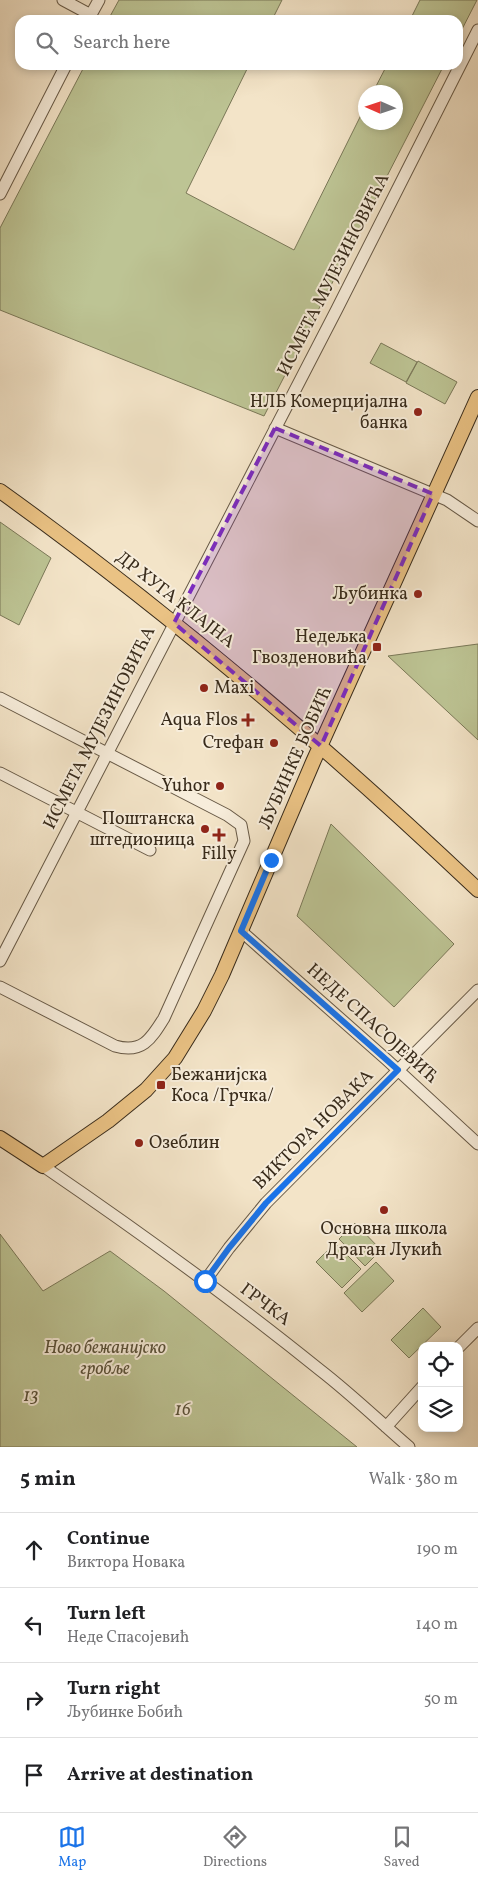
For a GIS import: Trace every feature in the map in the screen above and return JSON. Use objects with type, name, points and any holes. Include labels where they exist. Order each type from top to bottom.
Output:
[{"type":"main road","name":"ЉУБИНКЕ БОБИЋ","points":[[43,1166],[129,1105],[163,1073],[175,1058],[204,1011],[433,494],[478,397]]},
{"type":"main road","name":"ДР ХУГА КЛАЈНА","points":[[0,491],[174,623],[321,746]]},
{"type":"main road","points":[[321,746],[478,890]]},
{"type":"main road","points":[[0,1138],[43,1166]]},
{"type":"street","points":[[63,0],[87,15]]},
{"type":"street","points":[[91,15],[99,0]]},
{"type":"street","name":"ИСМЕТА МУЈЕЗИНОВИЋА","points":[[463,59],[478,30]]},
{"type":"street","points":[[0,194],[63,70]]},
{"type":"street","name":"ИСМЕТА МУЈЕЗИНОВИЋА","points":[[0,962],[458,70]]},
{"type":"street","points":[[275,428],[447,500],[478,521]]},
{"type":"street","points":[[0,698],[239,822],[243,828],[244,845],[180,985],[154,1034],[141,1046],[129,1049],[115,1046],[0,987]]},
{"type":"street","points":[[0,773],[150,850]]},
{"type":"street","name":"НЕДЕ СПАСОЈЕВИЋ","points":[[241,931],[398,1070],[478,1144]]},
{"type":"street","name":"ВИКТОРА НОВАКА","points":[[205,1281],[266,1203],[478,990]]},
{"type":"street","name":"ГРЧКА","points":[[43,1166],[205,1281],[322,1371],[408,1447]]},
{"type":"street","points":[[463,1343],[478,1328]]},
{"type":"street","points":[[386,1427],[421,1387]]},
{"type":"highlighted area","points":[[275,428],[433,494],[321,746],[174,623]]},
{"type":"green space","points":[[119,0],[282,0],[274,15],[111,15]]},
{"type":"green space","points":[[420,0],[477,0],[463,27],[463,15],[412,15]]},
{"type":"green space","points":[[82,70],[247,70],[186,193],[294,250],[358,121],[358,130],[403,130],[403,85],[377,85],[384,70],[441,70],[264,416],[0,310],[0,228]]},
{"type":"green space","points":[[381,343],[417,362],[406,382],[370,363]]},
{"type":"green space","points":[[418,361],[457,382],[445,404],[406,383]]},
{"type":"green space","points":[[0,522],[51,558],[19,625],[0,615]]},
{"type":"green space","points":[[478,644],[478,740],[388,656]]},
{"type":"green space","points":[[331,824],[454,944],[394,1007],[297,916]]},
{"type":"green space","points":[[355,1223],[381,1250],[365,1266],[339,1239]]},
{"type":"green space","name":"Ново бежанијско гробље","points":[[0,1234],[43,1291],[110,1251],[164,1291],[357,1447],[0,1447]]},
{"type":"green space","points":[[335,1243],[361,1269],[342,1288],[316,1262]]},
{"type":"green space","points":[[376,1262],[394,1281],[362,1312],[344,1293]]},
{"type":"green space","points":[[423,1308],[441,1327],[426,1342],[418,1342],[418,1349],[409,1358],[391,1340]]},
{"type":"place","name":"НЛБ Комерцијална банка","points":[[418,412]]},
{"type":"place","name":"Љубинка","points":[[418,594]]},
{"type":"place","name":"Недељка Гвозденовића","points":[[377,647]]},
{"type":"place","name":"Maxi","points":[[204,688]]},
{"type":"place","name":"Aqua Flos","points":[[248,720]]},
{"type":"place","name":"Стефан","points":[[274,743]]},
{"type":"place","name":"Yuhor","points":[[220,786]]},
{"type":"place","name":"Поштанска штедионица","points":[[205,829]]},
{"type":"place","name":"Filly","points":[[219,835]]},
{"type":"place","name":"Бежанијска Коса /Грчка/","points":[[161,1085]]},
{"type":"place","name":"Озеблин","points":[[139,1143]]},
{"type":"place","name":"Основна школа Драган Лукић","points":[[384,1210]]},
{"type":"route","points":[[205,1281],[266,1203],[398,1070],[241,931],[271,860]]},
{"type":"park label","name":"13","points":[[31,1396]]},
{"type":"park label","name":"16","points":[[183,1410]]}]
